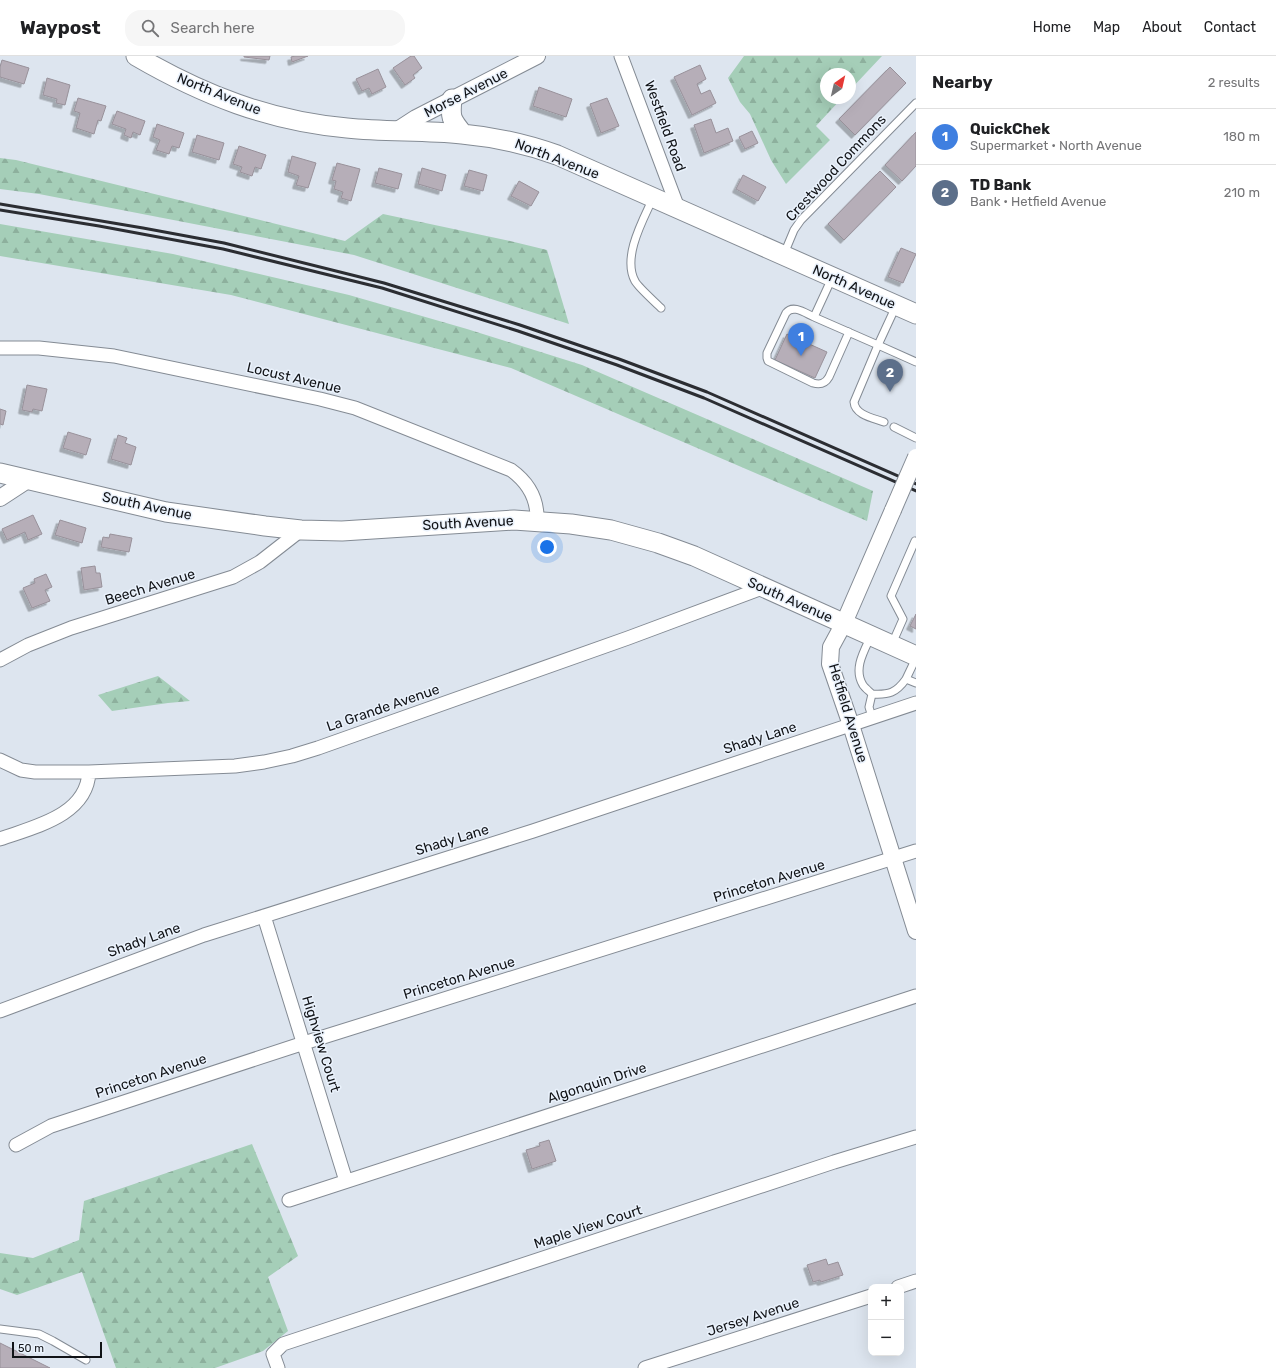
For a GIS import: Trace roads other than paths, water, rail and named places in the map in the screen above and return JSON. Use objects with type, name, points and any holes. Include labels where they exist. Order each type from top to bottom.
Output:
[{"type":"main road","name":"North Avenue","points":[[136,56],[180,80],[230,102],[260,112],[319,125],[359,129],[463,134],[502,139],[532,146],[557,155],[916,314]]},
{"type":"main road","points":[[452,100],[450,114],[453,122],[463,134]]},
{"type":"main road","name":"South Avenue","points":[[0,473],[166,512],[301,530],[342,530],[514,520],[572,524],[605,529],[658,543],[694,556],[916,657]]},
{"type":"street","name":"Morse Avenue","points":[[396,131],[416,118],[537,56]]},
{"type":"street","name":"Westfield Road","points":[[622,56],[678,208]]},
{"type":"street","name":"Locust Avenue","points":[[0,348],[39,348],[114,356],[320,399],[355,408],[511,470],[523,480],[533,494],[536,504],[537,522]]},
{"type":"street","name":"Hetfield Avenue","points":[[916,457],[844,623],[831,646],[830,664],[851,725],[916,931]]},
{"type":"street","points":[[0,466],[29,479]]},
{"type":"street","points":[[0,498],[29,479]]},
{"type":"street","name":"Beech Avenue","points":[[0,660],[28,645],[71,628],[233,577],[260,562],[301,530]]},
{"type":"street","name":"La Grande Avenue","points":[[0,760],[21,770],[35,772],[90,772],[235,766],[292,756],[614,643],[762,588]]},
{"type":"street","name":"Shady Lane","points":[[0,1011],[204,935],[533,831],[916,703]]},
{"type":"street","points":[[0,839],[57,818],[67,811],[80,798],[86,787],[90,772]]},
{"type":"street","name":"Princeton Avenue","points":[[16,1145],[51,1126],[304,1043],[916,851]]},
{"type":"street","name":"Highview Court","points":[[264,916],[346,1181]]},
{"type":"street","name":"Algonquin Drive","points":[[289,1200],[916,996]]},
{"type":"street","name":"Maple View Court","points":[[278,1368],[273,1354],[283,1344],[834,1162],[916,1137]]},
{"type":"street","points":[[904,1285],[916,1281]]},
{"type":"street","name":"Jersey Avenue","points":[[645,1368],[868,1297]]},
{"type":"lane","name":"Crestwood Commons","points":[[783,256],[794,230],[801,220],[916,103]]},
{"type":"lane","points":[[653,198],[633,245],[630,263],[635,281],[661,308]]},
{"type":"lane","points":[[814,317],[832,278]]},
{"type":"lane","points":[[884,422],[858,411],[854,407],[854,402],[896,305]]},
{"type":"lane","points":[[849,332],[829,377],[824,383],[814,383],[768,361],[766,358],[786,313],[792,308],[849,332],[916,362]]},
{"type":"lane","points":[[894,428],[916,438]]},
{"type":"lane","points":[[891,646],[902,619],[891,596],[915,541],[916,542]]},
{"type":"lane","points":[[871,636],[862,655],[858,672],[863,686],[872,694],[894,692],[906,679],[916,657]]},
{"type":"lane","points":[[906,679],[916,683]]},
{"type":"lane","points":[[872,694],[869,706],[872,717]]},
{"type":"lane","points":[[0,1329],[39,1334],[53,1340],[86,1360]]},
{"type":"railway","points":[[0,204],[224,243],[384,283],[520,325],[619,359],[707,392],[916,484]]},
{"type":"railway","points":[[0,210],[99,226],[223,249],[382,288],[518,331],[617,365],[704,398],[916,491]]},
{"type":"place","name":"QuickChek","points":[[801,356]]},
{"type":"place","name":"TD Bank","points":[[890,392]]}]
